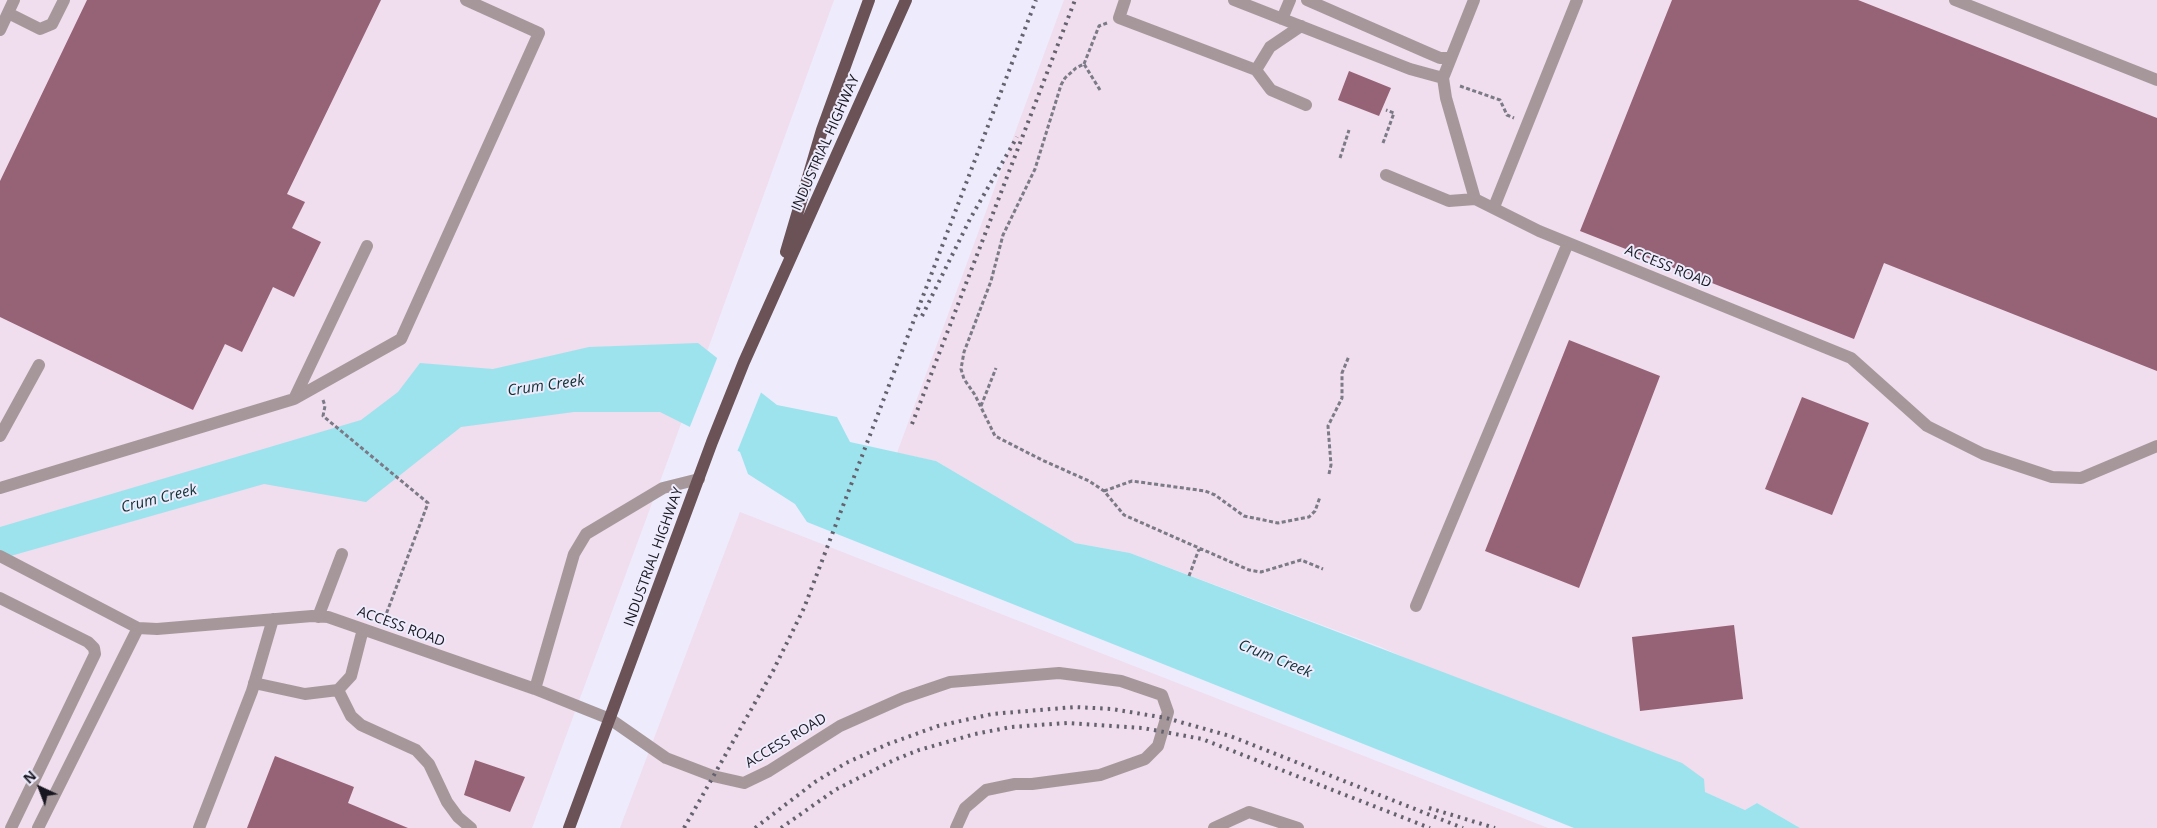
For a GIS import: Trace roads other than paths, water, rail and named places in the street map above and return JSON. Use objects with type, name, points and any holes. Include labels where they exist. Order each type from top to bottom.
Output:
[{"type":"main road","name":"INDUSTRIAL HIGHWAY","points":[[773,298],[822,130],[869,0]]},
{"type":"main road","name":"INDUSTRIAL HIGHWAY","points":[[569,828],[712,442],[744,362],[906,0]]},
{"type":"lane","points":[[0,30],[14,0]]},
{"type":"lane","points":[[8,13],[40,28],[52,24],[64,0]]},
{"type":"lane","points":[[0,488],[294,399],[401,340],[539,33],[466,0]]},
{"type":"lane","points":[[1125,0],[1119,18],[1256,70],[1271,90],[1306,105]]},
{"type":"lane","points":[[1234,0],[1410,69],[1444,78]]},
{"type":"lane","points":[[1282,19],[1290,0]]},
{"type":"lane","points":[[1307,0],[1440,58],[1450,58]]},
{"type":"lane","points":[[1386,175],[1449,201],[1475,199],[1446,98],[1444,78],[1450,58],[1474,0]]},
{"type":"lane","points":[[1494,207],[1577,0]]},
{"type":"lane","points":[[1955,0],[2157,80]]},
{"type":"lane","points":[[1256,70],[1270,46],[1301,26]]},
{"type":"lane","name":"ACCESS ROAD","points":[[1475,199],[1539,231],[1851,358],[1927,426],[1983,454],[2052,477],[2081,478],[2157,446]]},
{"type":"lane","points":[[1416,606],[1568,243]]},
{"type":"lane","points":[[294,399],[367,246]]},
{"type":"lane","points":[[0,436],[39,365]]},
{"type":"lane","points":[[535,689],[574,554],[586,534],[663,488],[699,479]]},
{"type":"lane","points":[[318,616],[342,554]]},
{"type":"lane","name":"ACCESS ROAD","points":[[0,556],[138,628],[157,629],[318,616],[362,629],[535,689],[610,719],[666,758],[712,776],[744,783],[769,772],[840,726],[903,698],[950,682],[1059,672],[1121,681],[1162,695],[1168,712],[1158,746],[1145,759],[1100,775],[1032,784],[1015,784],[986,790],[965,808],[956,828]]},
{"type":"lane","points":[[0,598],[88,642],[94,648],[95,654],[11,828]]},
{"type":"lane","points":[[199,828],[254,683],[272,619]]},
{"type":"lane","points":[[38,828],[138,628]]},
{"type":"lane","points":[[254,683],[305,694],[338,690],[351,676],[362,629]]},
{"type":"lane","points":[[338,690],[351,716],[361,725],[416,750],[429,764],[448,802],[458,817],[471,828]]},
{"type":"lane","points":[[1214,828],[1249,812],[1298,828]]},
{"type":"water","name":"Crum Creek","points":[[698,343],[777,405],[837,417],[850,442],[936,461],[1075,543],[1130,553],[1682,763],[1704,779],[1705,792],[1745,810],[1757,803],[1800,828],[1574,828],[807,522],[795,504],[748,474],[740,452],[660,412],[574,412],[461,427],[366,502],[264,484],[0,559],[0,527],[361,420],[398,392],[420,363],[493,369],[589,347]]},
{"type":"railway","points":[[684,828],[773,671],[804,608],[1036,0]]},
{"type":"railway","points":[[912,424],[1075,0]]},
{"type":"railway","points":[[922,316],[970,219],[1017,137]]},
{"type":"railway","points":[[755,828],[815,782],[846,763],[888,744],[938,726],[992,714],[1075,707],[1112,709],[1166,718],[1230,736],[1463,828]]},
{"type":"railway","points":[[781,828],[835,790],[894,760],[919,750],[975,734],[1011,727],[1067,723],[1143,728],[1202,739],[1430,828]]},
{"type":"railway","points":[[1429,808],[1495,828]]}]
